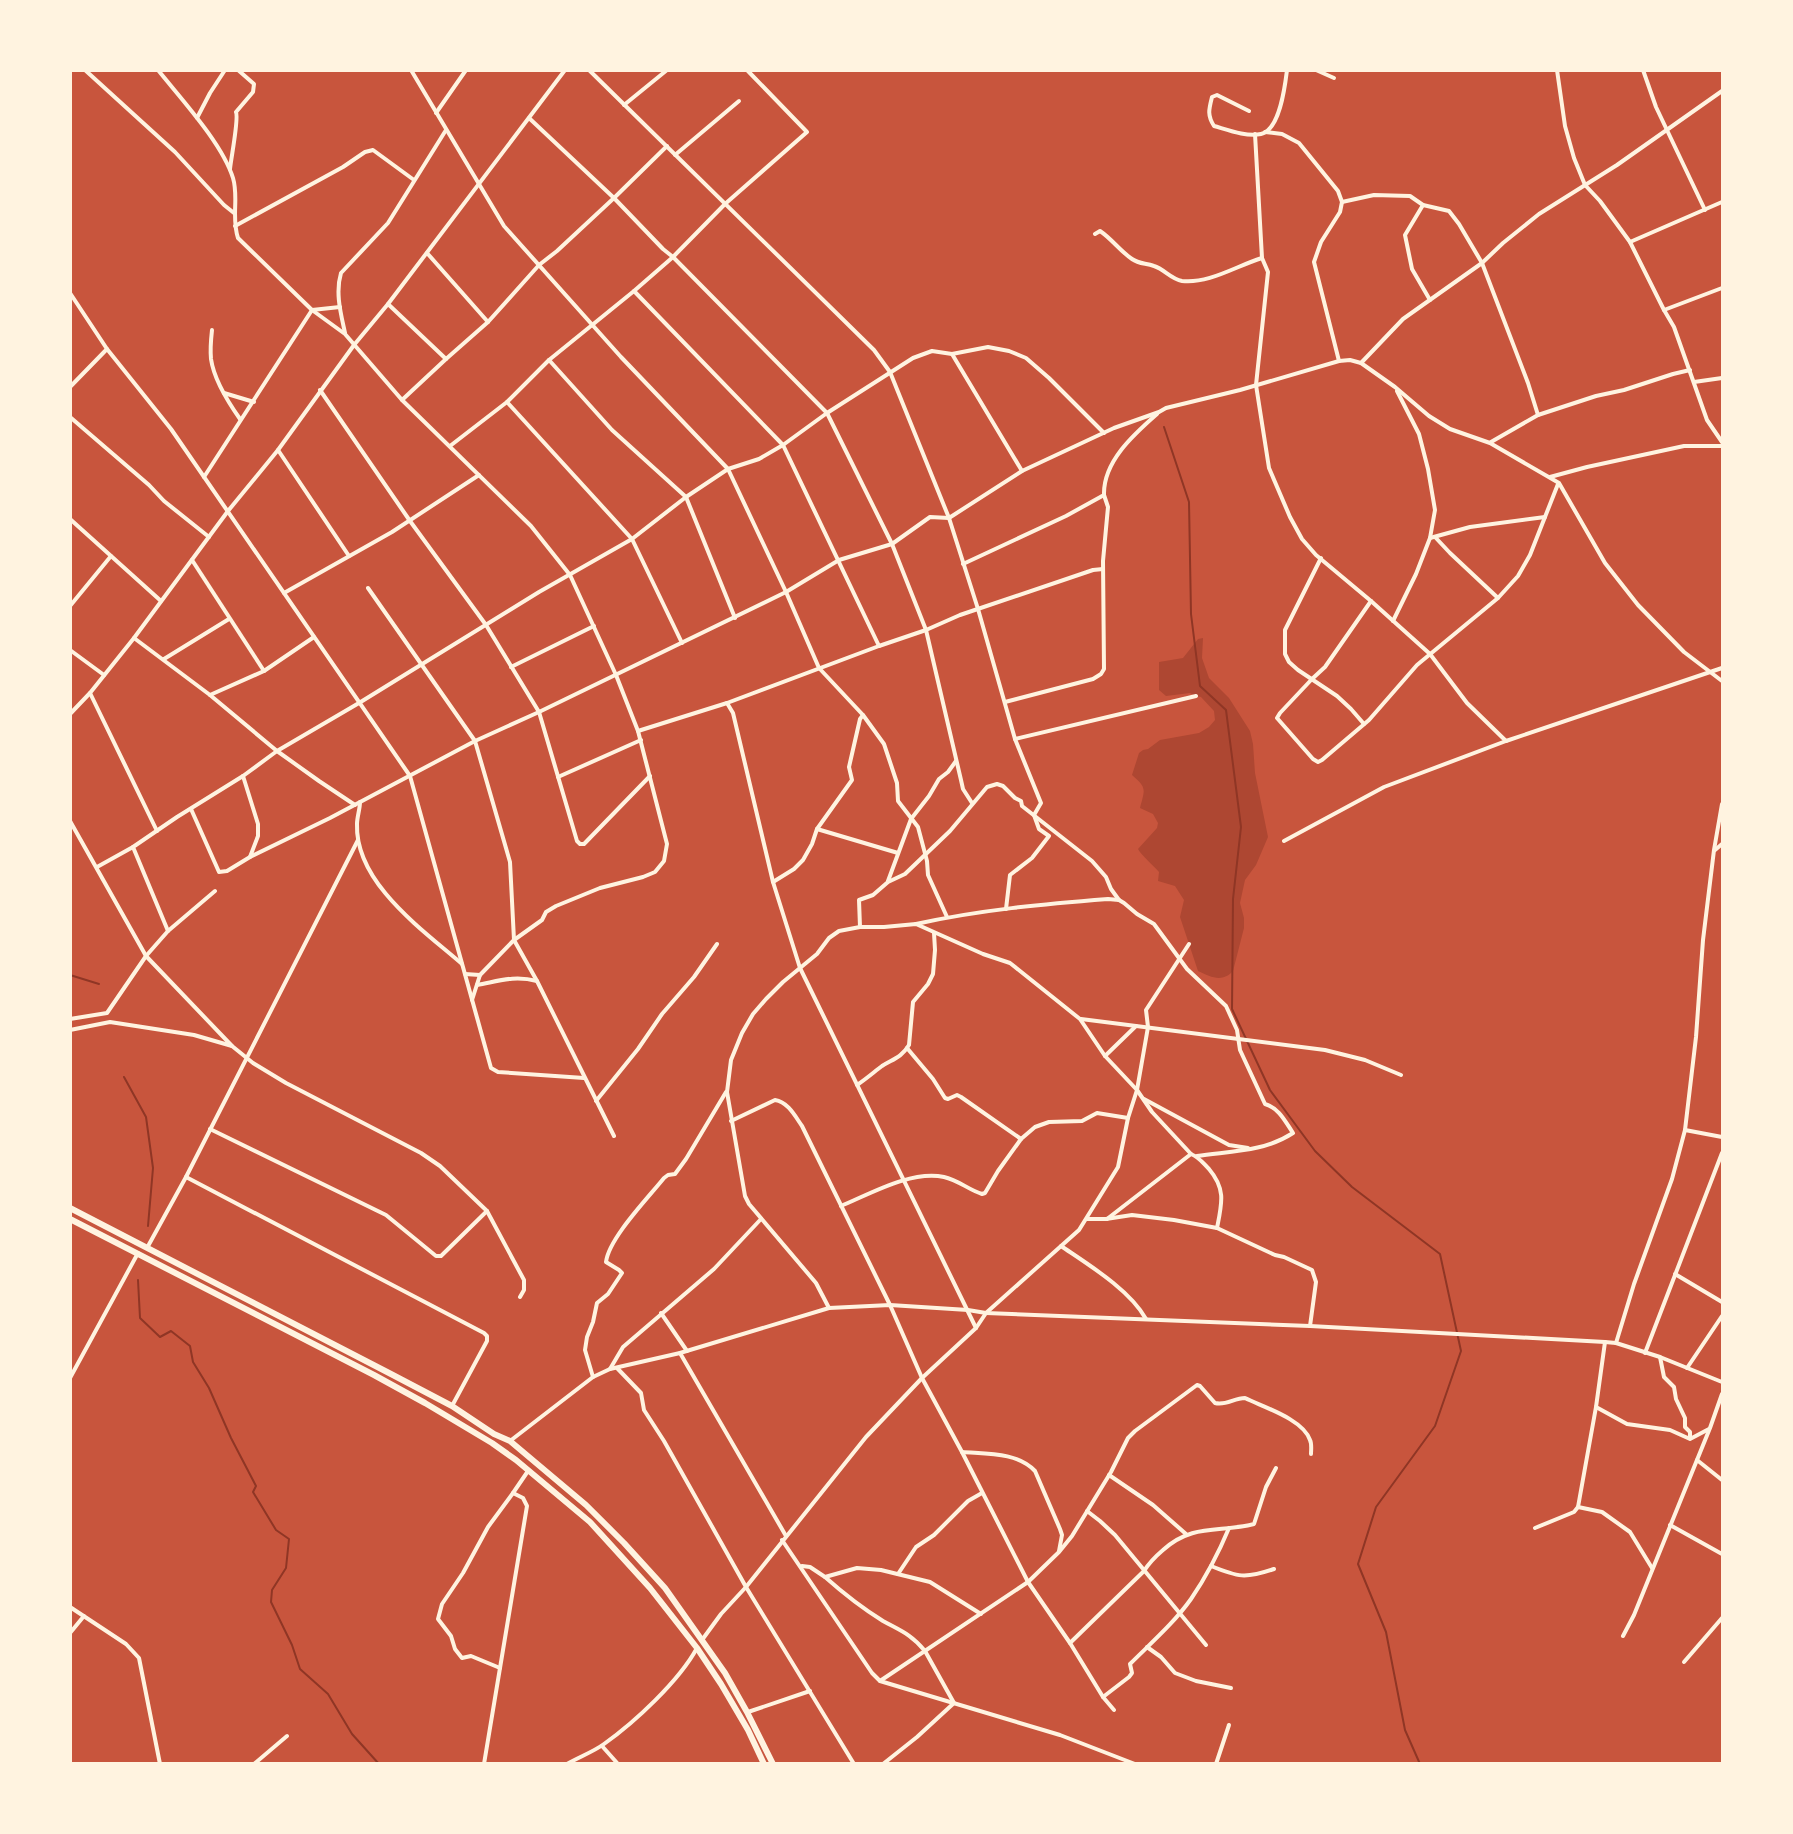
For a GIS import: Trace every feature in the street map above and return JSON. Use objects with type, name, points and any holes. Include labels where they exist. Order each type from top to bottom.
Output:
[{"type":"main road","points":[[70,1208],[452,1406],[494,1434],[510,1441],[586,1505],[665,1588],[725,1673],[773,1764]]},
{"type":"main road","points":[[70,1219],[425,1403],[492,1443],[529,1470],[590,1522],[650,1588],[722,1684],[764,1764]]},
{"type":"street","points":[[85,70],[175,152],[234,213]]},
{"type":"street","points":[[158,70],[197,119],[230,171],[235,188],[234,226],[244,246],[277,274],[312,310],[345,334],[402,400],[531,526],[570,575],[616,675],[638,731],[667,844],[661,867],[643,877],[600,888],[546,912],[542,920],[513,940],[480,975],[472,1001]]},
{"type":"street","points":[[197,119],[225,70]]},
{"type":"street","points":[[230,171],[238,117],[236,112],[253,92],[254,84],[238,70]]},
{"type":"street","points":[[411,70],[504,226],[592,325],[728,469],[819,668],[863,715],[885,744],[897,783],[898,801],[918,827],[927,861],[928,875],[947,917]]},
{"type":"street","points":[[436,113],[466,70]]},
{"type":"street","points":[[70,714],[134,638],[208,537],[278,450],[354,345],[388,304],[566,70]]},
{"type":"street","points":[[589,70],[874,350],[890,372],[949,518],[1015,739],[1041,802],[1034,814],[1039,828],[1049,836],[1032,858],[1010,875],[1006,909]]},
{"type":"street","points":[[624,105],[667,70]]},
{"type":"street","points":[[450,446],[507,402],[549,360],[634,291],[726,204],[807,132],[747,70]]},
{"type":"street","points":[[1265,132],[1270,128],[1280,109],[1287,70]]},
{"type":"street","points":[[1316,70],[1334,78]]},
{"type":"street","points":[[1550,477],[1684,447],[1722,444],[1707,420],[1674,327],[1630,242],[1600,201],[1585,185],[1565,126],[1557,70]]},
{"type":"street","points":[[1643,70],[1656,107],[1705,210]]},
{"type":"street","points":[[1361,363],[1403,319],[1482,263],[1539,214],[1667,131],[1722,91]]},
{"type":"street","points":[[1249,111],[1217,95],[1212,97],[1208,108],[1214,126],[1240,133],[1282,134],[1299,143],[1338,191],[1342,202],[1340,212],[1321,242],[1314,262],[1339,361]]},
{"type":"street","points":[[675,155],[739,101]]},
{"type":"street","points":[[530,118],[614,198],[658,245],[673,256],[827,413],[892,544],[926,630],[963,789],[972,803]]},
{"type":"street","points":[[345,334],[338,283],[341,273],[388,223],[446,130]]},
{"type":"street","points":[[1255,134],[1262,258],[1268,272],[1256,385],[1269,468],[1302,539],[1430,654],[1467,703],[1506,741]]},
{"type":"street","points":[[402,400],[488,322],[539,266],[667,146]]},
{"type":"street","points":[[234,226],[343,167],[365,152],[373,150],[414,180]]},
{"type":"street","points":[[1342,202],[1374,195],[1410,196],[1423,205],[1449,211],[1482,263],[1538,415]]},
{"type":"street","points":[[1630,242],[1722,202]]},
{"type":"street","points":[[1423,205],[1405,235],[1412,269],[1430,300]]},
{"type":"street","points":[[1095,234],[1100,231],[1140,264],[1154,266],[1181,281],[1214,278],[1262,258]]},
{"type":"street","points":[[427,253],[488,322]]},
{"type":"street","points":[[1664,310],[1722,288]]},
{"type":"street","points":[[634,291],[783,445],[879,646]]},
{"type":"street","points":[[70,293],[107,349],[171,429],[410,776],[491,1068],[584,1078]]},
{"type":"street","points":[[388,304],[446,359]]},
{"type":"street","points":[[312,310],[340,307]]},
{"type":"street","points":[[204,477],[312,310]]},
{"type":"street","points":[[212,330],[212,366],[224,393],[240,419]]},
{"type":"street","points":[[97,867],[133,847],[243,776],[277,751],[539,592],[632,539],[686,497],[728,469],[759,459],[783,445],[827,413],[913,358],[932,351],[952,354],[988,347],[1009,351],[1026,358],[1104,432]]},
{"type":"street","points":[[70,387],[107,349]]},
{"type":"street","points":[[952,354],[1022,471]]},
{"type":"street","points":[[549,360],[612,430],[686,497],[735,618]]},
{"type":"street","points":[[1005,702],[1093,679],[1104,669],[1103,569],[1108,507],[1104,495],[1104,484],[1121,449],[1138,430],[1166,408],[1339,361],[1350,360],[1361,363],[1395,387],[1429,416],[1450,429],[1490,443],[1559,483],[1594,545],[1632,596],[1683,652],[1722,681]]},
{"type":"street","points":[[1490,443],[1538,415],[1690,370]]},
{"type":"street","points":[[1694,382],[1722,378]]},
{"type":"street","points":[[1393,621],[1432,537],[1435,510],[1419,434],[1395,387]]},
{"type":"street","points":[[320,390],[410,521],[486,625],[539,712],[579,844],[584,843],[650,776]]},
{"type":"street","points":[[224,393],[254,402]]},
{"type":"street","points":[[507,402],[632,539],[681,643]]},
{"type":"street","points":[[190,809],[219,872],[227,871],[475,741],[735,618],[786,592],[839,560],[892,544],[930,517],[949,518],[1022,471],[1104,432],[1160,412]]},
{"type":"street","points":[[70,417],[208,537]]},
{"type":"street","points":[[278,450],[349,556]]},
{"type":"street","points":[[284,593],[410,521],[479,475]]},
{"type":"street","points":[[1371,601],[1325,667],[1277,718],[1318,762],[1364,724],[1417,665],[1498,598],[1518,576],[1559,483]]},
{"type":"street","points":[[963,564],[1066,516],[1104,495]]},
{"type":"street","points":[[1432,537],[1470,527],[1545,517]]},
{"type":"street","points":[[70,519],[161,601]]},
{"type":"street","points":[[1432,537],[1498,598]]},
{"type":"street","points":[[70,606],[111,556]]},
{"type":"street","points":[[1321,558],[1285,630],[1285,654],[1288,662],[1337,696],[1364,724]]},
{"type":"street","points":[[192,560],[264,671]]},
{"type":"street","points":[[638,731],[727,703],[978,609],[1092,570],[1103,569]]},
{"type":"street","points":[[368,588],[475,741],[510,862],[513,940],[537,981],[614,1136]]},
{"type":"street","points":[[163,660],[230,619]]},
{"type":"street","points":[[512,667],[594,626]]},
{"type":"street","points":[[210,695],[264,671],[314,637]]},
{"type":"street","points":[[134,638],[210,695],[277,751],[355,805]]},
{"type":"street","points":[[70,650],[104,675]]},
{"type":"street","points":[[1284,841],[1384,787],[1506,741],[1722,668]]},
{"type":"street","points":[[90,693],[156,831]]},
{"type":"street","points":[[1015,739],[1196,696]]},
{"type":"street","points":[[727,703],[734,713],[773,882],[800,968],[976,1329]]},
{"type":"street","points":[[773,882],[794,869],[803,860],[817,830],[852,780],[849,767],[860,719],[863,715]]},
{"type":"street","points":[[558,777],[641,740]]},
{"type":"street","points":[[888,882],[911,819],[939,779],[956,761]]},
{"type":"street","points":[[243,776],[258,824],[258,836],[250,857]]},
{"type":"street","points":[[860,927],[859,900],[873,895],[888,882],[905,874],[950,831],[987,787],[997,784],[1003,786],[1021,801],[1022,806],[1092,861],[1106,877],[1119,900],[1154,924],[1186,969],[1226,1006],[1237,1030],[1240,1050],[1265,1104],[1272,1106],[1282,1115],[1293,1132],[1286,1138],[1256,1149],[1197,1156],[1191,1154],[1105,1056],[1080,1019],[1010,963],[983,954],[916,924]]},
{"type":"street","points":[[360,802],[357,823],[358,840],[368,867],[399,909],[462,965]]},
{"type":"street","points":[[1616,1343],[1634,1284],[1672,1179],[1685,1130],[1703,940],[1722,804]]},
{"type":"street","points":[[70,821],[146,956],[232,1046],[266,1072],[421,1153],[440,1166],[487,1211],[524,1280],[524,1290],[520,1297]]},
{"type":"street","points":[[817,830],[898,853]]},
{"type":"street","points":[[147,1248],[186,1177],[358,840]]},
{"type":"street","points":[[1714,850],[1722,844]]},
{"type":"street","points":[[133,847],[168,931]]},
{"type":"street","points":[[70,1019],[107,1013],[146,956],[168,931],[215,891]]},
{"type":"street","points":[[829,1308],[816,1283],[761,1219],[745,1196],[727,1092],[731,1060],[753,1014],[783,982],[818,954],[829,938],[839,931],[860,927],[916,924],[947,917],[1006,909],[1119,900]]},
{"type":"street","points":[[857,1084],[883,1065],[892,1062],[908,1048],[913,1002],[933,974],[934,932]]},
{"type":"street","points":[[596,1101],[638,1049],[662,1014],[694,977],[717,944]]},
{"type":"street","points":[[702,1640],[866,1437],[922,1378],[976,1329],[987,1313],[1079,1230],[1088,1219],[1118,1167],[1128,1118],[1137,1090],[1148,1027],[1146,1010],[1189,944]]},
{"type":"street","points":[[465,974],[480,975]]},
{"type":"street","points":[[477,985],[523,977],[537,981]]},
{"type":"street","points":[[1080,1019],[1325,1050],[1365,1060],[1401,1075]]},
{"type":"street","points":[[70,1030],[110,1022],[194,1035],[232,1046]]},
{"type":"street","points":[[1105,1056],[1137,1025]]},
{"type":"street","points":[[908,1048],[945,1098],[957,1095],[961,1097],[1021,1139]]},
{"type":"street","points":[[592,1377],[585,1350],[587,1337],[597,1303],[608,1294],[622,1273],[606,1262],[609,1250],[664,1178],[675,1174],[727,1092]]},
{"type":"street","points":[[1141,1098],[1229,1144],[1256,1149]]},
{"type":"street","points":[[731,1121],[768,1102],[779,1100],[786,1104],[802,1126],[890,1305],[922,1378],[1028,1582],[1070,1643],[1103,1697],[1114,1710]]},
{"type":"street","points":[[841,1206],[904,1180],[941,1177],[982,1194],[985,1193],[1021,1139],[1035,1126],[1048,1122],[1082,1121],[1097,1113],[1128,1118]]},
{"type":"street","points":[[210,1129],[386,1215],[436,1256],[441,1256],[487,1211]]},
{"type":"street","points":[[1685,1130],[1722,1137]]},
{"type":"street","points":[[1106,1220],[1191,1154]]},
{"type":"street","points":[[1645,1353],[1722,1154]]},
{"type":"street","points":[[1197,1156],[1214,1176],[1221,1189],[1222,1204],[1217,1228]]},
{"type":"street","points":[[186,1177],[484,1333],[487,1341],[452,1406]]},
{"type":"street","points":[[1088,1219],[1106,1220],[1132,1215],[1217,1228],[1312,1270],[1316,1282],[1310,1326]]},
{"type":"street","points":[[610,1369],[623,1347],[714,1269],[761,1219]]},
{"type":"street","points":[[1061,1246],[1112,1282],[1139,1307],[1147,1320]]},
{"type":"street","points":[[70,1378],[138,1253]]},
{"type":"street","points":[[1676,1274],[1722,1302]]},
{"type":"street","points":[[510,1441],[592,1377],[610,1369],[680,1353],[829,1308],[890,1305],[987,1313],[1310,1326],[1616,1343],[1660,1356],[1722,1382]]},
{"type":"street","points":[[661,1313],[687,1351]]},
{"type":"street","points":[[1687,1368],[1722,1316]]},
{"type":"street","points":[[1535,1528],[1574,1512],[1578,1507],[1605,1342]]},
{"type":"street","points":[[680,1353],[801,1566],[872,1673],[880,1681],[1060,1735],[1134,1764]]},
{"type":"street","points":[[1660,1356],[1664,1377],[1674,1387],[1676,1400],[1685,1418],[1684,1427],[1690,1432],[1690,1439]]},
{"type":"street","points":[[616,1367],[641,1393],[644,1410],[664,1441],[746,1587],[854,1764]]},
{"type":"street","points":[[880,1681],[1028,1582],[1072,1536],[1109,1475],[1128,1438],[1197,1385],[1215,1403],[1226,1404],[1245,1398],[1291,1419],[1303,1429],[1310,1439],[1311,1454]]},
{"type":"street","points":[[1623,1636],[1634,1615],[1722,1394]]},
{"type":"street","points":[[1596,1407],[1627,1424],[1670,1430],[1690,1439]]},
{"type":"street","points":[[1690,1439],[1710,1428]]},
{"type":"street","points":[[962,1452],[1012,1457],[1029,1465],[1035,1471],[1062,1535],[1059,1552]]},
{"type":"street","points":[[1697,1460],[1722,1480]]},
{"type":"street","points":[[1070,1643],[1174,1540],[1186,1534],[1255,1523],[1266,1487],[1276,1468]]},
{"type":"street","points":[[500,1668],[471,1656],[462,1658],[455,1649],[451,1636],[438,1619],[439,1612],[447,1595],[463,1574],[488,1527],[529,1470]]},
{"type":"street","points":[[1109,1475],[1153,1505],[1186,1534]]},
{"type":"street","points":[[484,1764],[527,1506],[523,1498],[513,1493]]},
{"type":"street","points":[[898,1574],[916,1547],[934,1535],[968,1501],[982,1493]]},
{"type":"street","points":[[1578,1507],[1602,1512],[1630,1532],[1652,1569]]},
{"type":"street","points":[[1087,1511],[1115,1535],[1206,1646]]},
{"type":"street","points":[[1670,1525],[1722,1554]]},
{"type":"street","points":[[1103,1697],[1130,1677],[1132,1673],[1130,1664],[1191,1598],[1229,1528]]},
{"type":"street","points":[[1062,1535],[1072,1536]]},
{"type":"street","points":[[801,1566],[810,1567],[850,1599],[908,1634],[925,1651],[954,1703]]},
{"type":"street","points":[[1210,1566],[1235,1576],[1254,1576],[1274,1569]]},
{"type":"street","points":[[825,1577],[857,1568],[898,1574],[930,1582],[981,1614]]},
{"type":"street","points":[[70,1607],[126,1644],[139,1658],[160,1764]]},
{"type":"street","points":[[70,1633],[84,1616]]},
{"type":"street","points":[[1684,1662],[1722,1618]]},
{"type":"street","points":[[1146,1647],[1161,1657],[1175,1673],[1196,1681],[1230,1688]]},
{"type":"street","points":[[567,1764],[602,1746],[639,1716],[688,1664],[697,1648]]},
{"type":"street","points":[[747,1712],[810,1691]]},
{"type":"street","points":[[884,1764],[954,1703]]},
{"type":"street","points":[[1216,1764],[1229,1725]]},
{"type":"street","points":[[254,1764],[287,1736]]},
{"type":"street","points":[[602,1746],[618,1764]]},
{"type":"shaded area","points":[[1203,638],[1202,658],[1209,678],[1229,698],[1250,731],[1255,773],[1268,837],[1256,865],[1245,880],[1240,903],[1244,928],[1233,971],[1221,978],[1198,971],[1180,917],[1184,900],[1175,886],[1158,881],[1159,872],[1138,849],[1157,828],[1158,823],[1153,814],[1140,808],[1144,789],[1132,775],[1139,753],[1143,750],[1160,740],[1199,733],[1215,720],[1214,711],[1201,697],[1190,693],[1166,696],[1159,690],[1159,662],[1183,658],[1198,639]]},
{"type":"waterway","points":[[1164,427],[1189,502],[1191,614],[1200,686],[1226,710],[1241,827],[1233,899],[1232,1009],[1270,1090],[1315,1151],[1352,1187],[1440,1254],[1461,1351],[1435,1426],[1376,1507],[1358,1564],[1386,1632],[1405,1730],[1420,1764]]},
{"type":"waterway","points":[[70,975],[99,984]]},
{"type":"waterway","points":[[124,1077],[146,1117],[153,1168],[148,1226]]},
{"type":"waterway","points":[[138,1280],[140,1318],[160,1337],[171,1331],[190,1346],[193,1362],[209,1388],[256,1486],[253,1492],[276,1530],[289,1539],[286,1568],[272,1590],[271,1602],[292,1645],[300,1669],[328,1694],[352,1734],[379,1764]]}]
